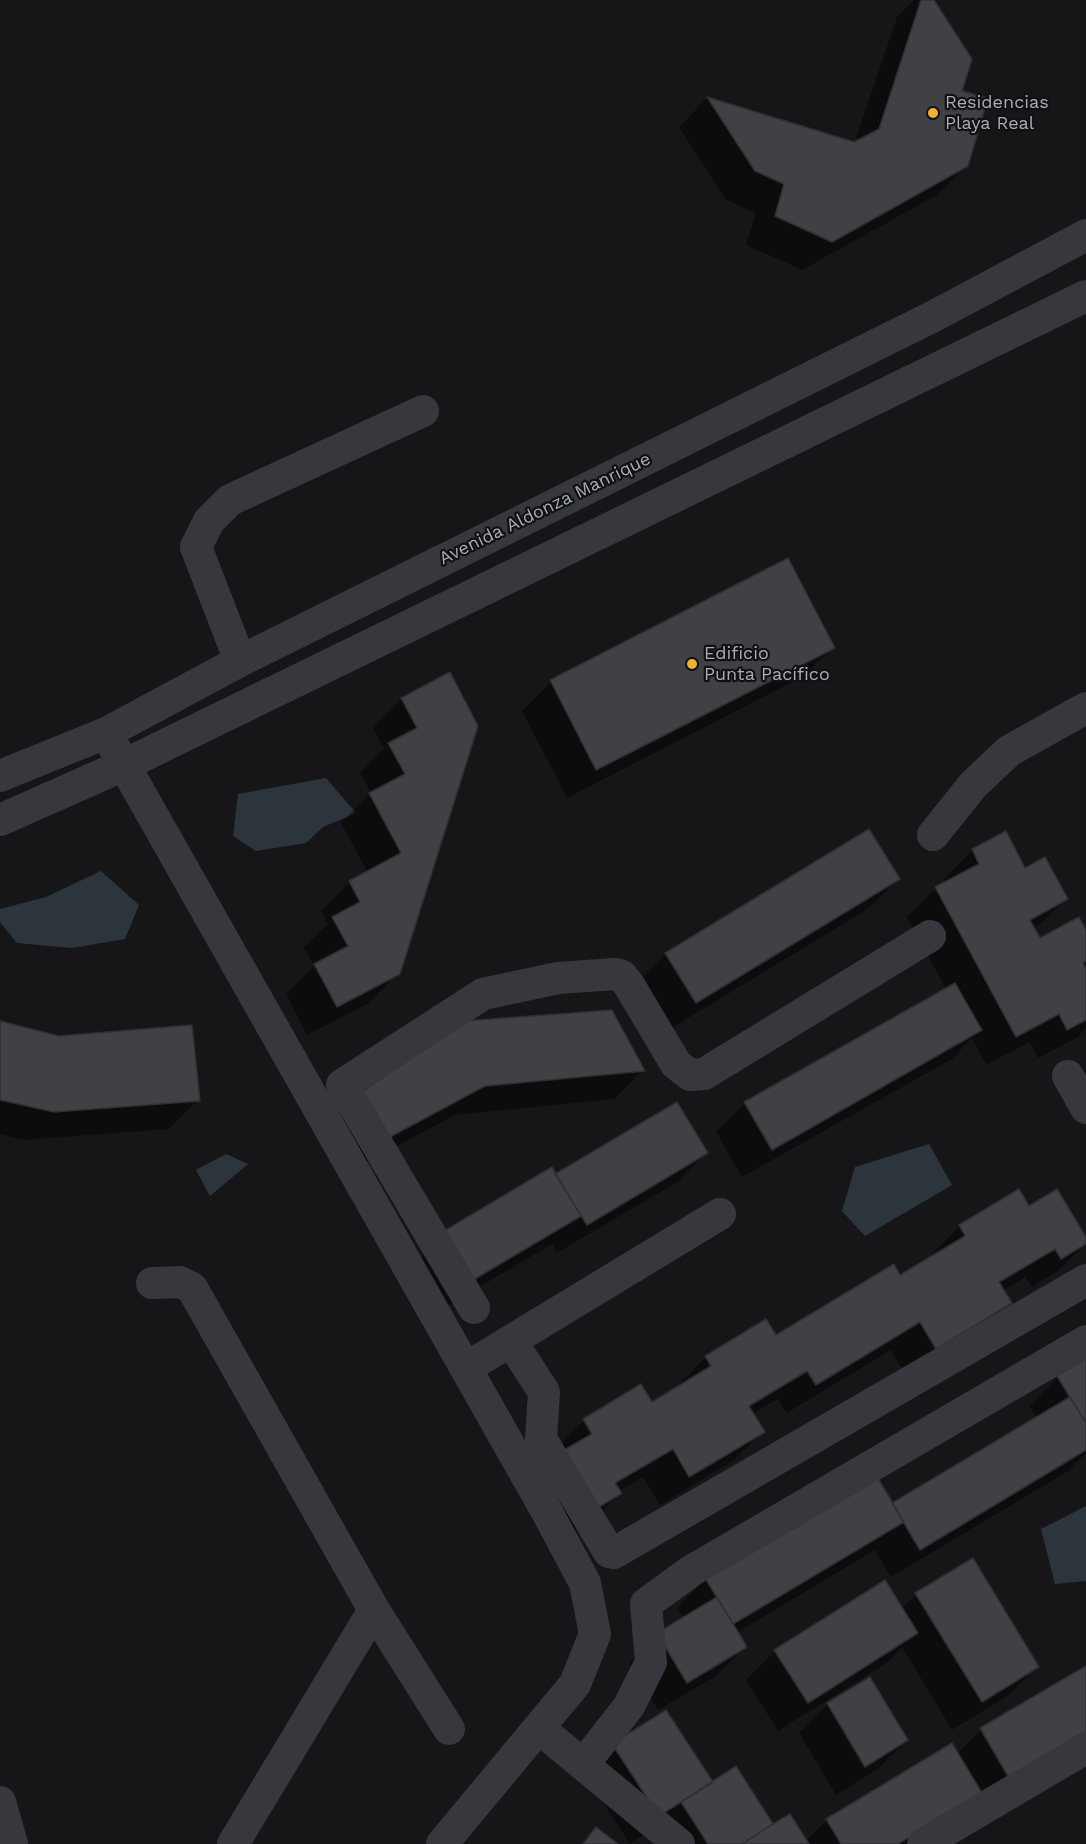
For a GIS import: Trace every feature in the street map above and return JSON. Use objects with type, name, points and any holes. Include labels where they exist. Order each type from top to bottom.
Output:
[{"type":"street","name":"Avenida Aldonza Manrique","points":[[0,776],[106,732],[240,661],[934,316],[1086,235]]},
{"type":"street","points":[[0,820],[124,765],[1086,296]]},
{"type":"street","points":[[240,661],[196,547],[208,521],[230,500],[423,411]]},
{"type":"street","points":[[933,835],[972,784],[1009,751],[1086,708]]},
{"type":"street","points":[[106,732],[585,1583],[595,1634],[575,1684],[540,1729],[442,1844]]},
{"type":"street","points":[[474,1308],[342,1085],[483,994],[558,978],[622,976],[676,1064],[690,1075],[705,1074],[930,936]]},
{"type":"street","points":[[1068,1076],[1086,1108]]},
{"type":"street","points":[[378,1213],[407,1194]]},
{"type":"street","points":[[466,1368],[720,1214]]},
{"type":"street","points":[[511,1341],[544,1392],[541,1439],[609,1552],[614,1553],[1086,1280]]},
{"type":"street","points":[[152,1283],[180,1282],[192,1288],[374,1610],[449,1729]]},
{"type":"street","points":[[583,1765],[629,1706],[651,1662],[645,1604],[691,1570],[1086,1341]]},
{"type":"street","points":[[232,1844],[374,1610]]},
{"type":"street","points":[[540,1729],[679,1844]]},
{"type":"street","points":[[923,1844],[1086,1748]]},
{"type":"street","points":[[0,1802],[12,1844]]},
{"type":"shaded area","points":[[326,778],[356,813],[323,827],[306,843],[256,851],[233,836],[238,794]]},
{"type":"shaded area","points":[[101,871],[139,905],[125,939],[72,948],[17,943],[0,922],[0,909],[46,897]]},
{"type":"shaded area","points":[[929,1144],[952,1185],[865,1236],[842,1211],[855,1167]]},
{"type":"shaded area","points":[[226,1154],[248,1164],[210,1196],[196,1170]]},
{"type":"shaded area","points":[[1086,1506],[1086,1581],[1055,1584],[1041,1529]]},
{"type":"building","name":"Residencias Playa Real","points":[[921,0],[934,0],[972,59],[962,91],[988,98],[968,166],[832,242],[775,216],[784,184],[755,171],[707,97],[854,142],[879,129]]},
{"type":"building","name":"Edificio Punta Pacífico","points":[[788,558],[835,648],[596,770],[550,680]]},
{"type":"building","points":[[450,672],[478,726],[400,974],[337,1007],[314,964],[348,946],[332,917],[360,902],[349,881],[401,853],[369,793],[405,774],[388,743],[417,728],[401,698]]},
{"type":"building","points":[[869,829],[900,879],[696,1003],[665,953]]},
{"type":"building","points":[[1006,831],[1025,868],[1045,857],[1068,899],[1030,920],[1040,938],[1079,917],[1086,930],[1086,961],[1083,963],[1086,969],[1086,1020],[1067,1030],[1059,1014],[1016,1037],[935,887],[979,864],[972,849]]},
{"type":"building","points":[[955,983],[982,1030],[772,1150],[744,1102]]},
{"type":"building","points":[[612,1010],[645,1071],[485,1086],[388,1138],[360,1093],[465,1021]]},
{"type":"building","points":[[0,1021],[59,1036],[192,1025],[200,1101],[54,1112],[0,1100]]},
{"type":"building","points":[[677,1102],[708,1153],[587,1225],[555,1174]]},
{"type":"building","points":[[552,1167],[581,1216],[473,1280],[444,1231]]},
{"type":"building","points":[[1019,1189],[1029,1206],[1057,1189],[1086,1237],[1086,1244],[1061,1259],[1055,1249],[999,1282],[1012,1303],[936,1349],[920,1322],[816,1385],[807,1371],[749,1406],[765,1432],[689,1477],[673,1449],[615,1483],[622,1493],[599,1507],[564,1450],[592,1434],[583,1419],[641,1384],[652,1402],[711,1366],[705,1356],[766,1319],[776,1335],[894,1264],[900,1275],[965,1236],[959,1225]]},
{"type":"building","points":[[1086,1359],[1086,1420],[1085,1421],[1057,1376]]},
{"type":"building","points":[[1070,1397],[1086,1423],[1086,1450],[920,1550],[892,1503]]},
{"type":"building","points":[[876,1475],[904,1522],[733,1624],[705,1578]]},
{"type":"building","points":[[973,1558],[1039,1667],[982,1702],[915,1593]]},
{"type":"building","points":[[885,1580],[918,1633],[808,1703],[774,1650]]},
{"type":"building","points":[[717,1597],[747,1647],[687,1683],[657,1633]]},
{"type":"building","points":[[1086,1666],[1086,1733],[1009,1778],[980,1728]]},
{"type":"building","points":[[870,1677],[908,1740],[865,1767],[827,1703]]},
{"type":"building","points":[[666,1710],[713,1782],[659,1816],[612,1744]]},
{"type":"building","points":[[952,1743],[982,1793],[898,1844],[841,1844],[826,1819]]},
{"type":"building","points":[[736,1766],[773,1824],[742,1844],[708,1844],[681,1802]]},
{"type":"building","points":[[790,1814],[809,1844],[742,1844],[773,1824]]},
{"type":"building","points":[[596,1827],[618,1844],[583,1844]]},
{"type":"place","name":"Residencias Playa Real","points":[[933,113]]},
{"type":"place","name":"Edificio Punta Pacífico","points":[[692,664]]}]
